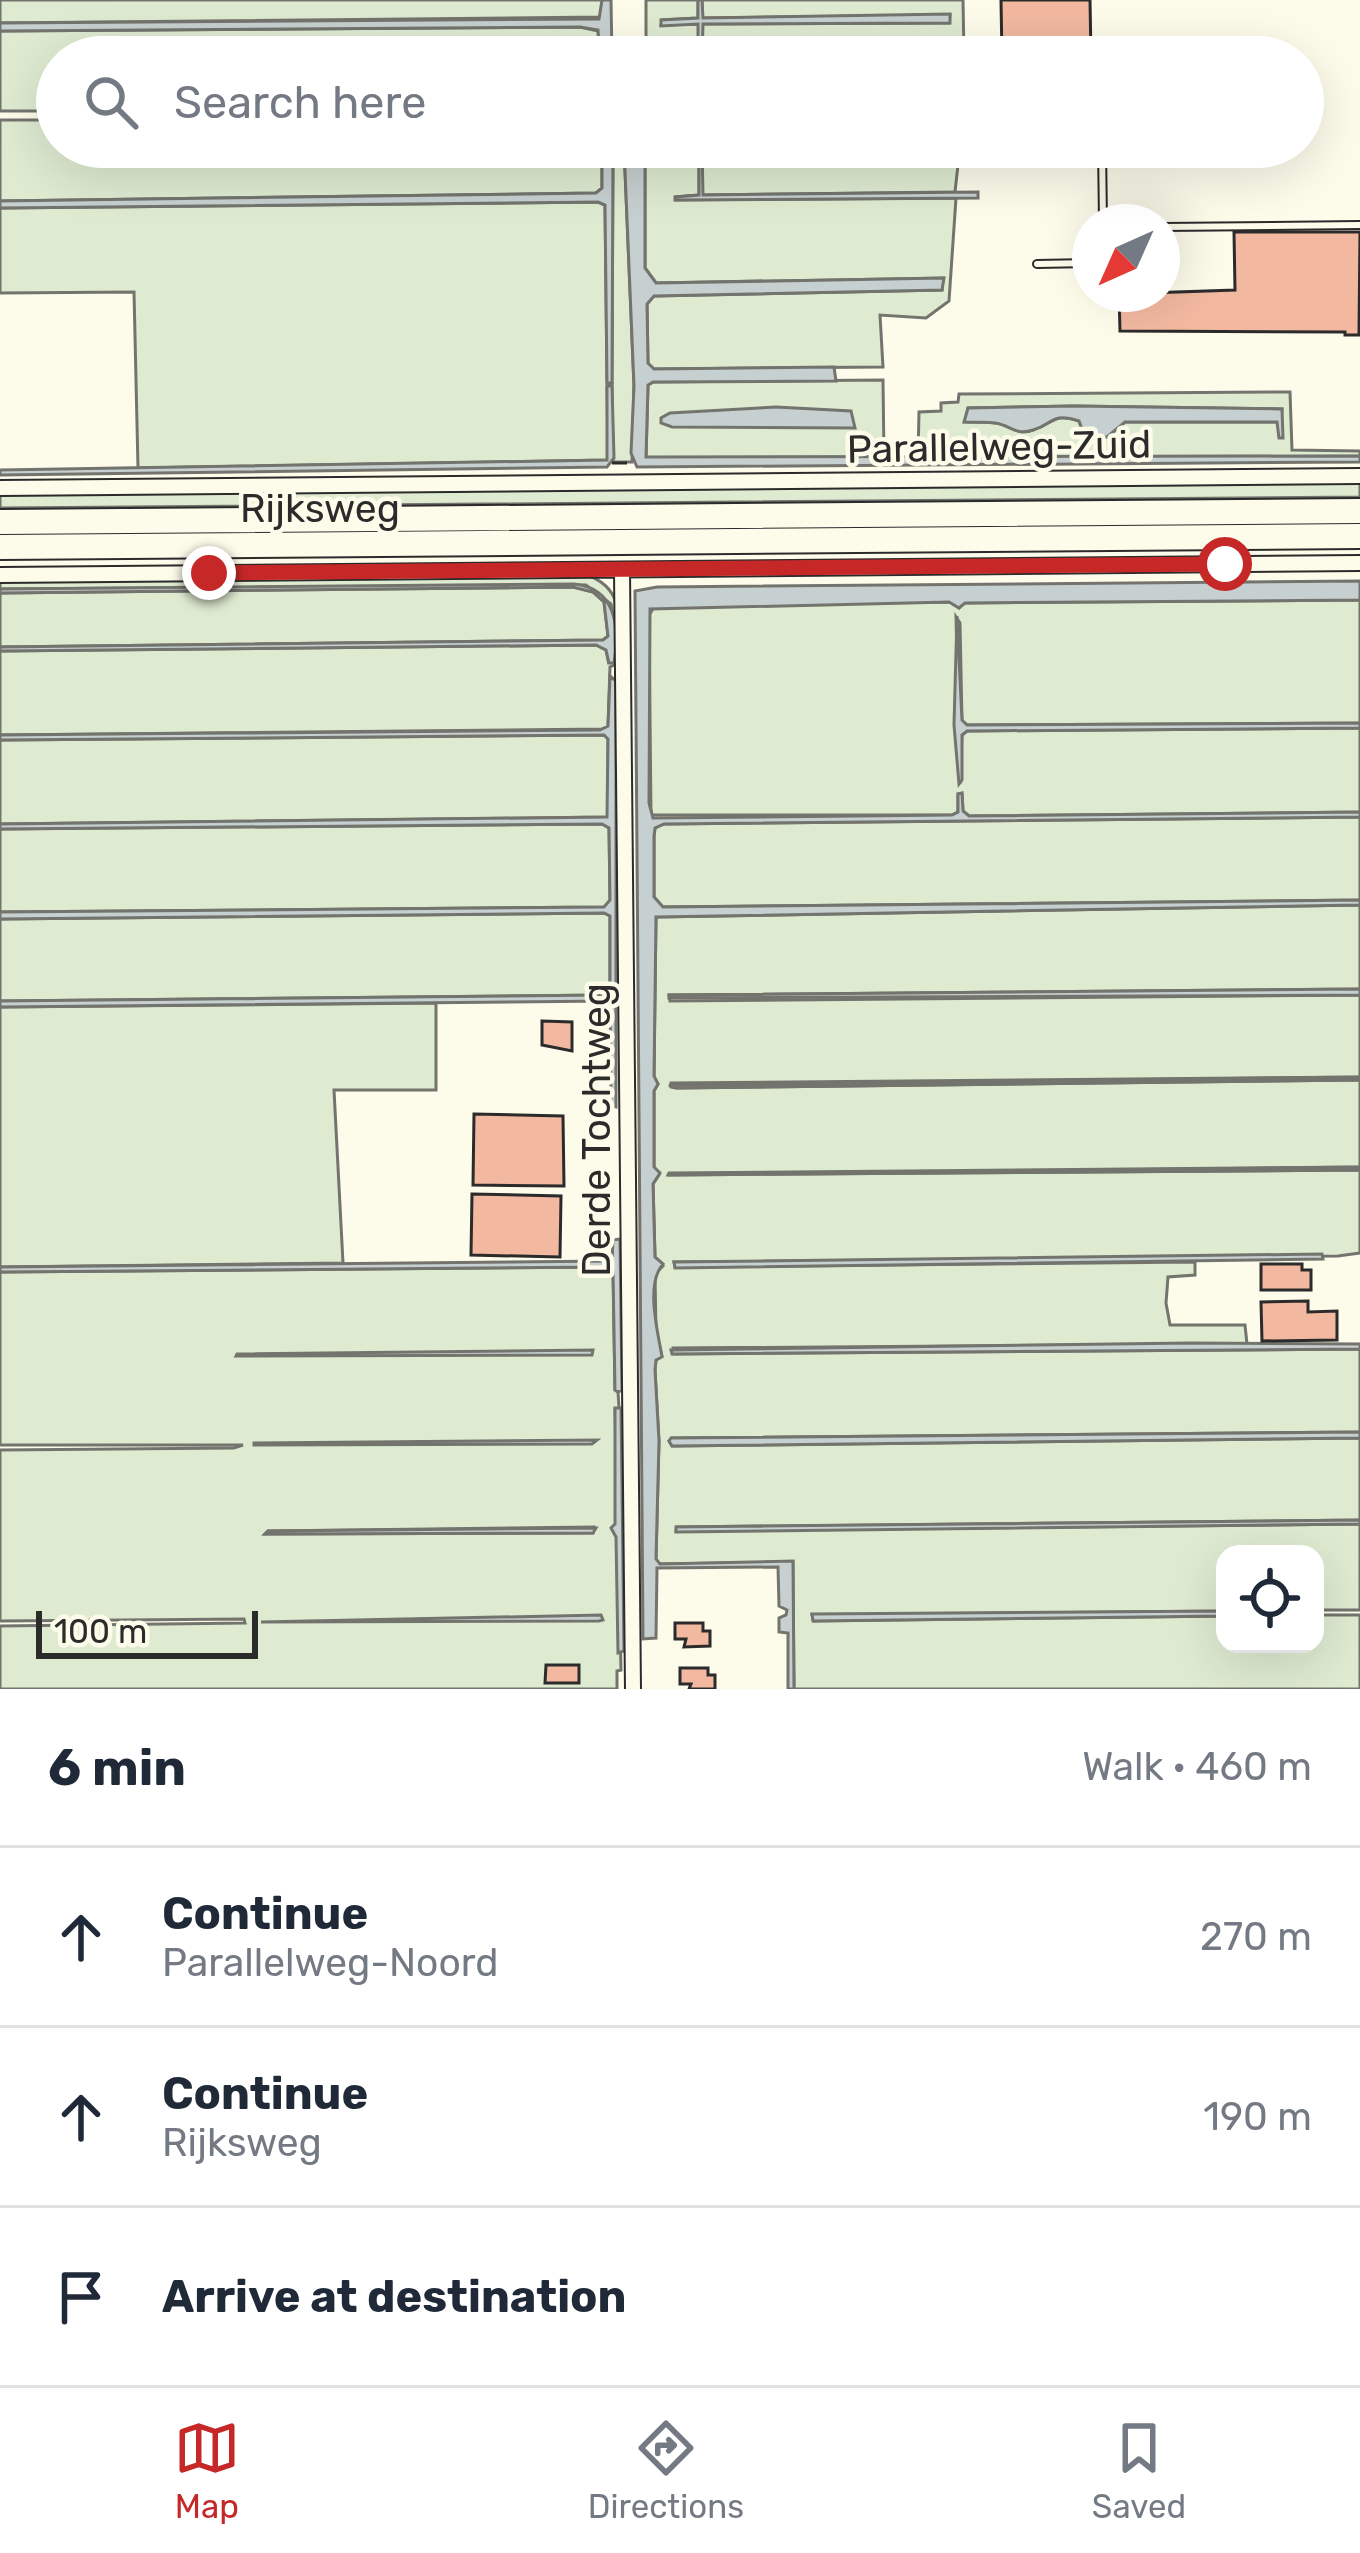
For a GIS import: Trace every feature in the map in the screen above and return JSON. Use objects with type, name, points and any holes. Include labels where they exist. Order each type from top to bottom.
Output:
[{"type":"highway","name":"Rijksweg","points":[[0,522],[1360,511]]},
{"type":"highway","name":"Rijksweg","points":[[0,547],[1360,536]]},
{"type":"street","name":"Parallelweg-Zuid","points":[[638,484],[1360,476]]},
{"type":"street","name":"Rijksweg","points":[[0,488],[638,484]]},
{"type":"street","name":"Rijksweg","points":[[0,575],[1360,563]]},
{"type":"street","name":"Derde Tochtweg","points":[[622,571],[633,1689]]},
{"type":"lane","points":[[1102,168],[1103,204]]},
{"type":"lane","points":[[1180,226],[1360,225]]},
{"type":"lane","points":[[1037,264],[1072,263]]},
{"type":"green space","points":[[0,0],[602,0],[602,17],[0,23]]},
{"type":"green space","points":[[646,0],[698,0],[698,18],[662,20],[661,25],[699,24],[699,36],[646,36]]},
{"type":"green space","points":[[702,0],[963,0],[964,36],[702,36],[702,24],[949,23],[950,15],[702,18]]},
{"type":"green space","points":[[580,27],[598,31],[598,36],[36,36],[36,111],[0,111],[0,31]]},
{"type":"green space","points":[[0,120],[36,120],[36,168],[602,168],[602,188],[596,193],[0,201]]},
{"type":"green space","points":[[613,168],[625,168],[634,386],[632,462],[613,462],[612,387],[607,387],[608,460],[138,468],[134,292],[0,293],[0,208],[598,202],[605,205],[607,382],[612,383]]},
{"type":"green space","points":[[645,168],[699,168],[699,195],[676,200],[956,198],[949,301],[926,318],[880,315],[883,367],[654,369],[648,364],[647,304],[654,296],[942,290],[943,278],[656,283],[645,268]]},
{"type":"green space","points":[[702,168],[958,168],[955,192],[702,195]]},
{"type":"green space","points":[[883,380],[884,457],[646,458],[648,385],[653,382]]},
{"type":"green space","points":[[1290,392],[1292,450],[1360,451],[1360,456],[918,457],[919,412],[941,411],[941,403],[958,402],[959,394]],"holes":[[[968,408],[1282,409],[1279,437],[1278,422],[1125,422],[1107,437],[1085,437],[1079,421],[1063,418],[1027,432],[996,423],[965,422]]]},
{"type":"green space","points":[[1360,482],[1360,497],[0,508],[0,493]]},
{"type":"green space","points":[[587,575],[609,590],[618,611],[618,663],[610,667],[608,726],[604,729],[0,735],[0,651],[596,645],[606,650],[608,660],[616,641],[611,604],[586,585],[0,589],[0,580]]},
{"type":"green space","points":[[573,587],[593,592],[604,602],[608,636],[603,640],[0,647],[0,593]]},
{"type":"green space","points":[[1360,600],[1360,723],[967,725],[962,721],[960,623],[956,617],[960,784],[962,735],[967,731],[1360,728],[1360,812],[969,816],[958,794],[958,812],[952,815],[651,815],[649,615],[655,606],[950,602],[959,608],[964,603]]},
{"type":"green space","points":[[604,735],[608,739],[608,817],[0,824],[0,740]]},
{"type":"green space","points":[[1360,817],[1360,900],[663,907],[654,897],[655,828],[664,824]]},
{"type":"green space","points":[[602,824],[609,828],[610,900],[605,907],[0,912],[0,829]]},
{"type":"green space","points":[[1360,905],[1360,989],[669,995],[670,1001],[1360,995],[1360,1077],[671,1083],[671,1087],[1360,1080],[1360,1167],[668,1175],[1360,1170],[1360,1253],[1338,1256],[674,1262],[675,1267],[1195,1262],[1195,1275],[1168,1277],[1170,1325],[1245,1325],[1247,1344],[673,1348],[673,1354],[1360,1349],[1360,1432],[669,1441],[672,1446],[1360,1438],[1360,1520],[677,1527],[676,1531],[1360,1524],[1360,1610],[1324,1610],[1324,1545],[1216,1545],[1216,1611],[812,1615],[814,1621],[1216,1616],[1216,1653],[1324,1653],[1324,1615],[1360,1615],[1360,1689],[794,1689],[793,1562],[659,1564],[655,1370],[662,1356],[656,1332],[655,1274],[663,1266],[655,1257],[653,1184],[659,1175],[654,1167],[656,917]]},
{"type":"green space","points":[[610,916],[610,990],[605,995],[0,1001],[0,919]]},
{"type":"green space","points":[[436,1003],[436,1090],[334,1090],[343,1263],[0,1267],[0,1007]]},
{"type":"green space","points":[[613,1270],[619,1408],[615,1409],[621,1670],[617,1671],[617,1689],[0,1689],[0,1626],[245,1623],[244,1619],[0,1621],[0,1450],[243,1445],[0,1445],[0,1272]],"holes":[[[594,1527],[593,1533],[265,1534]]]},
{"type":"shaded area","points":[[602,0],[611,0],[612,36],[598,36],[598,30],[580,27],[0,31],[0,23],[599,19]]},
{"type":"shaded area","points":[[698,0],[702,0],[703,18],[950,14],[950,23],[703,24],[703,36],[698,36],[698,24],[661,26],[661,20],[698,18]]},
{"type":"shaded area","points":[[602,168],[613,168],[612,383],[607,383],[605,205],[598,202],[0,208],[0,201],[596,193],[602,188]]},
{"type":"shaded area","points":[[625,168],[645,168],[645,268],[656,283],[944,278],[942,290],[654,296],[647,304],[648,363],[654,369],[834,367],[836,381],[653,382],[648,385],[646,457],[1360,456],[1360,462],[637,467],[631,453],[634,386]]},
{"type":"shaded area","points":[[702,168],[703,195],[978,192],[978,198],[675,200],[699,195]]},
{"type":"shaded area","points":[[607,386],[612,386],[614,458],[607,467],[0,475],[0,470],[607,460]]},
{"type":"shaded area","points":[[776,407],[851,411],[855,428],[672,427],[661,423],[670,413]]},
{"type":"shaded area","points":[[968,408],[1282,409],[1283,438],[1279,438],[1277,422],[1125,422],[1107,437],[1085,437],[1079,421],[1070,419],[1058,418],[1027,432],[995,423],[964,422]]},
{"type":"shaded area","points":[[1360,581],[1360,600],[650,609],[649,803],[653,818],[952,815],[958,812],[958,794],[962,793],[963,811],[969,816],[1360,812],[1360,817],[664,824],[655,828],[654,836],[654,897],[663,907],[1360,900],[1360,905],[656,917],[654,1167],[660,1173],[653,1184],[655,1257],[663,1264],[654,1296],[662,1357],[656,1360],[655,1370],[659,1441],[656,1559],[660,1564],[793,1561],[794,1689],[788,1689],[788,1633],[779,1632],[779,1618],[787,1610],[779,1606],[778,1567],[657,1568],[656,1638],[643,1639],[635,591],[657,587]]},
{"type":"shaded area","points":[[574,584],[588,587],[607,601],[615,623],[614,663],[596,645],[0,651],[0,647],[603,640],[608,636],[604,602],[593,592],[573,587],[0,593],[0,589]]},
{"type":"shaded area","points":[[957,616],[962,720],[967,725],[1360,723],[1360,728],[967,731],[962,735],[959,784],[954,725]]},
{"type":"shaded area","points":[[610,676],[616,681],[616,1107],[611,1106],[610,1001],[0,1007],[0,1001],[605,995],[610,990],[610,916],[604,913],[0,919],[0,912],[604,907],[610,900],[609,828],[602,824],[0,829],[0,824],[607,817],[608,739],[604,735],[0,740],[0,735],[600,730],[608,726]]},
{"type":"shaded area","points":[[1360,989],[1360,995],[669,998],[669,995]]},
{"type":"shaded area","points":[[1360,1077],[676,1088],[669,1085]]},
{"type":"shaded area","points":[[1360,1170],[668,1175],[669,1173]]},
{"type":"shaded area","points":[[620,1239],[622,1390],[618,1392],[613,1271],[608,1267],[0,1272],[0,1267],[612,1261],[613,1240]]},
{"type":"shaded area","points":[[1322,1254],[1323,1259],[675,1268],[674,1262]]},
{"type":"shaded area","points":[[1360,1344],[1360,1349],[672,1354],[671,1350]]},
{"type":"shaded area","points":[[593,1350],[592,1355],[236,1356],[237,1354]]},
{"type":"shaded area","points":[[615,1408],[621,1408],[624,1651],[618,1653],[616,1537],[611,1528],[615,1524]]},
{"type":"shaded area","points":[[1360,1432],[1360,1438],[672,1446],[669,1441],[671,1438]]},
{"type":"shaded area","points":[[597,1440],[592,1444],[254,1445],[254,1443]]},
{"type":"shaded area","points":[[1360,1520],[1360,1524],[676,1532],[676,1527]]},
{"type":"shaded area","points":[[596,1528],[593,1533],[265,1534],[268,1531]]},
{"type":"shaded area","points":[[1216,1611],[1216,1616],[813,1621],[812,1614]]},
{"type":"shaded area","points":[[601,1615],[599,1621],[261,1622]]},
{"type":"building","points":[[1001,0],[1090,0],[1091,36],[1002,36]]},
{"type":"building","points":[[1234,232],[1360,232],[1359,335],[1120,331],[1119,312],[1180,312],[1180,292],[1235,290]]},
{"type":"building","points":[[542,1021],[572,1022],[572,1051],[542,1045]]},
{"type":"building","points":[[474,1114],[563,1116],[564,1186],[473,1185]]},
{"type":"building","points":[[472,1194],[561,1196],[560,1257],[471,1255]]},
{"type":"building","points":[[1261,1264],[1302,1264],[1302,1270],[1311,1270],[1311,1290],[1261,1290]]},
{"type":"building","points":[[1308,1301],[1308,1312],[1337,1311],[1337,1340],[1262,1341],[1261,1302]]},
{"type":"building","points":[[675,1623],[703,1623],[703,1631],[710,1631],[710,1646],[684,1647],[686,1639],[675,1639]]},
{"type":"building","points":[[546,1665],[579,1665],[579,1683],[545,1683]]},
{"type":"building","points":[[680,1668],[708,1668],[708,1675],[715,1675],[715,1689],[689,1689],[691,1684],[680,1684]]},
{"type":"fence","points":[[612,463],[633,463]]},
{"type":"route","points":[[209,573],[1225,564]]}]
